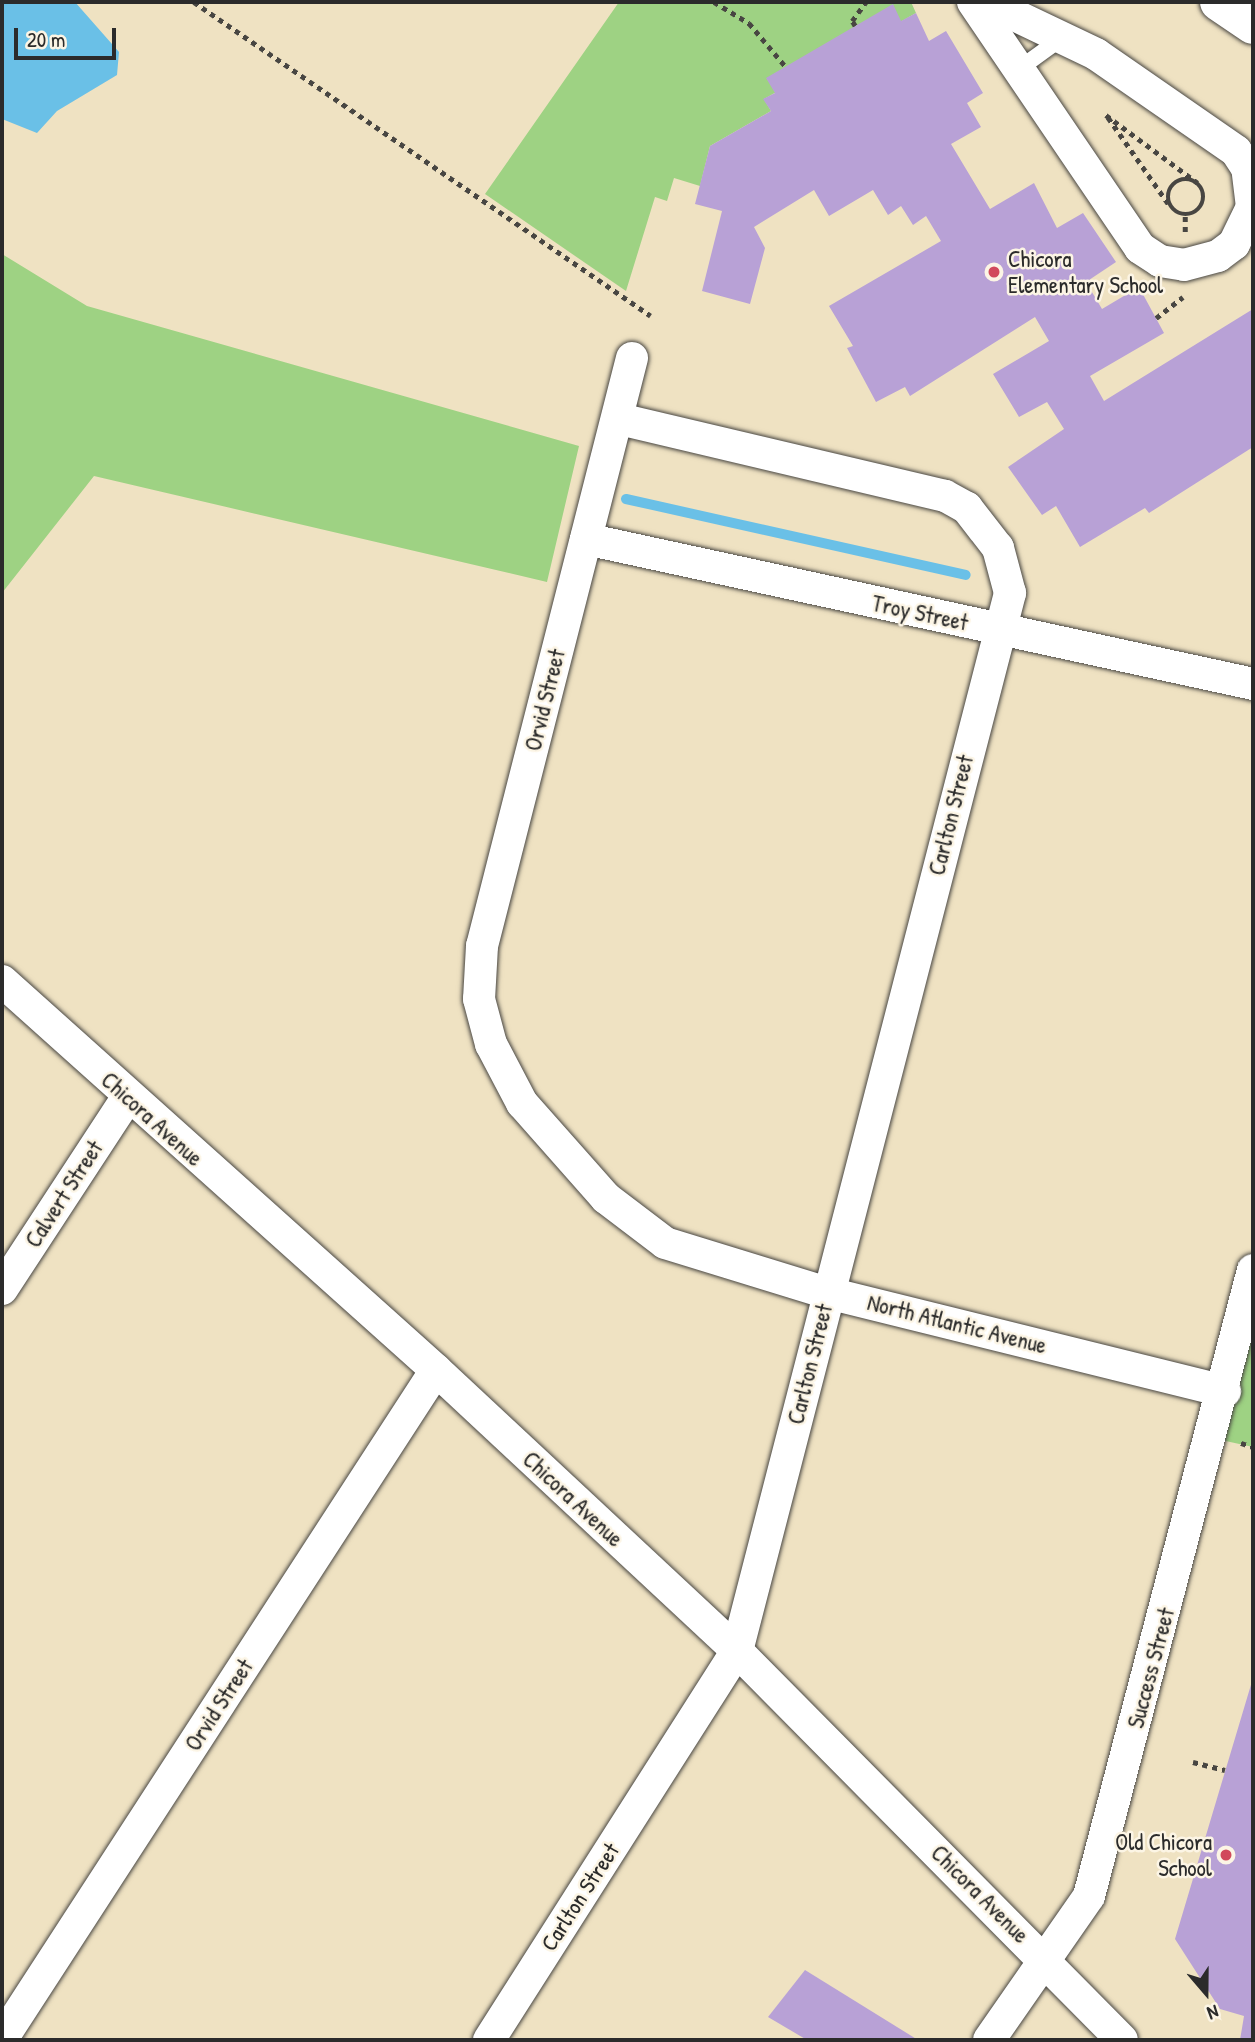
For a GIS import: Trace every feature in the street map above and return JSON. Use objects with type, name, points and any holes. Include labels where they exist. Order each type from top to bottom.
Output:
[{"type":"main road","points":[[1219,2],[1253,25]]},
{"type":"street","points":[[973,2],[1140,248],[1184,265],[1218,256],[1245,227],[1252,207],[1247,168],[1236,151],[1063,37],[988,2]]},
{"type":"street","name":"Orvid Street","points":[[491,1044],[479,999],[482,946],[632,358]]},
{"type":"street","name":"Carlton Street","points":[[489,2040],[737,1651],[1010,593],[998,548],[967,508],[945,496],[618,419]]},
{"type":"street","name":"Troy Street","points":[[586,539],[1253,684]]},
{"type":"street","name":"Chicora Avenue","points":[[2,981],[127,1098],[436,1370],[737,1651],[1044,1957],[1122,2040]]},
{"type":"street","name":"North Atlantic Avenue","points":[[491,1044],[522,1103],[569,1160],[665,1242],[828,1293],[1225,1391]]},
{"type":"street","name":"Calvert Street","points":[[2,1290],[127,1098]]},
{"type":"street","name":"Success Street","points":[[989,2040],[1044,1957],[1089,1896],[1225,1391],[1253,1270]]},
{"type":"street","name":"Orvid Street","points":[[2,2040],[436,1370]]},
{"type":"lane","points":[[1019,69],[1063,37]]},
{"type":"path","points":[[194,2],[651,316]]},
{"type":"path","points":[[714,2],[749,23],[786,67]]},
{"type":"path","points":[[855,26],[852,20],[866,2]]},
{"type":"path","points":[[1106,115],[1198,183],[1204,199],[1195,214],[1182,216],[1168,204],[1106,115]]},
{"type":"path","points":[[1168,204],[1175,182],[1198,183]]},
{"type":"path","points":[[1239,1443],[1253,1447]]},
{"type":"path","points":[[1193,1762],[1225,1770]]},
{"type":"green space","points":[[619,2],[911,2],[916,13],[764,99],[771,111],[710,146],[700,186],[674,178],[667,201],[655,197],[626,291],[485,194]]},
{"type":"green space","points":[[2,254],[87,306],[579,446],[547,582],[94,476],[2,593]]},
{"type":"green space","points":[[1253,1275],[1253,1447],[1212,1438]]},
{"type":"water","points":[[2,2],[75,2],[119,52],[117,75],[57,111],[37,133],[2,119]]},
{"type":"building","name":"Chicora Elementary School","points":[[893,4],[901,21],[916,13],[929,41],[946,31],[983,93],[967,103],[981,127],[951,144],[990,209],[1034,183],[1057,228],[1083,213],[1116,262],[1086,282],[1102,309],[1139,287],[1164,333],[1090,376],[1104,401],[1253,309],[1253,447],[1149,513],[1145,508],[1080,547],[1056,506],[1042,515],[1008,467],[1064,429],[1047,402],[1019,417],[993,374],[1049,341],[1035,317],[910,396],[905,387],[876,402],[847,348],[853,346],[829,306],[941,241],[926,216],[913,225],[901,206],[888,215],[873,190],[829,216],[814,190],[754,227],[765,248],[750,304],[702,291],[722,211],[695,204],[710,146],[771,111],[763,99],[775,93],[766,78]]},
{"type":"building","name":"Old Chicora School","points":[[1253,1678],[1253,2040],[1240,2040],[1244,2016],[1220,2009],[1175,1939]]},
{"type":"building","points":[[805,1970],[918,2040],[807,2040],[768,2017]]},
{"type":"waterway","points":[[626,499],[966,575]]},
{"type":"place","name":"Chicora Elementary School","points":[[994,272]]},
{"type":"place","name":"Old Chicora School","points":[[1226,1855]]}]
